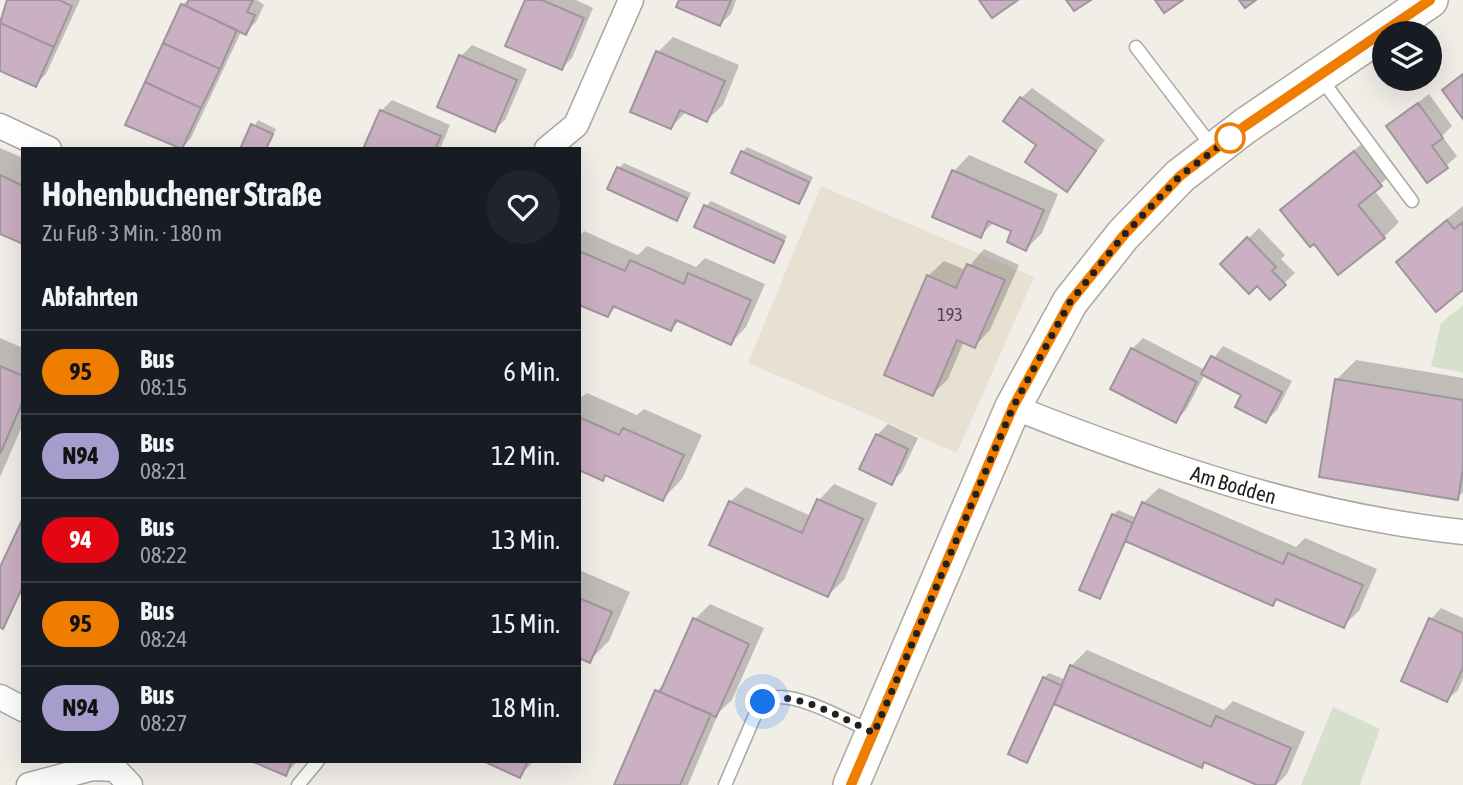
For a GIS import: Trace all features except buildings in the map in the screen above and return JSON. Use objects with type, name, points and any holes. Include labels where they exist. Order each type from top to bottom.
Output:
[{"type":"main road","points":[[851,785],[1013,407],[1070,302],[1133,225],[1180,176],[1430,0]]},
{"type":"street","points":[[549,147],[576,125],[631,0]]},
{"type":"street","points":[[0,126],[45,147]]},
{"type":"street","name":"Am Bodden","points":[[1013,407],[1152,458],[1257,492],[1430,528],[1463,532]]},
{"type":"street","points":[[0,697],[21,708]]},
{"type":"street","points":[[29,785],[65,768],[115,769],[130,785]]},
{"type":"lane","points":[[1136,47],[1215,149]]},
{"type":"lane","points":[[1319,76],[1412,201]]},
{"type":"lane","points":[[725,785],[756,713],[763,702],[772,698],[793,698],[874,733]]},
{"type":"lane","points":[[298,785],[316,763]]},
{"type":"shaded area","points":[[821,186],[1034,277],[957,453],[748,363]]},
{"type":"green space","points":[[1463,305],[1463,373],[1431,366],[1441,323]]},
{"type":"green space","points":[[1333,707],[1380,729],[1360,785],[1301,785]]},
{"type":"bus line","name":"95","points":[[851,785],[1013,407],[1070,302],[1124,235],[1180,176],[1245,126],[1430,0]]},
{"type":"route","points":[[763,702],[772,698],[793,698],[874,733],[1013,407],[1070,302],[1124,235],[1180,176],[1234,135],[1230,138]]}]
